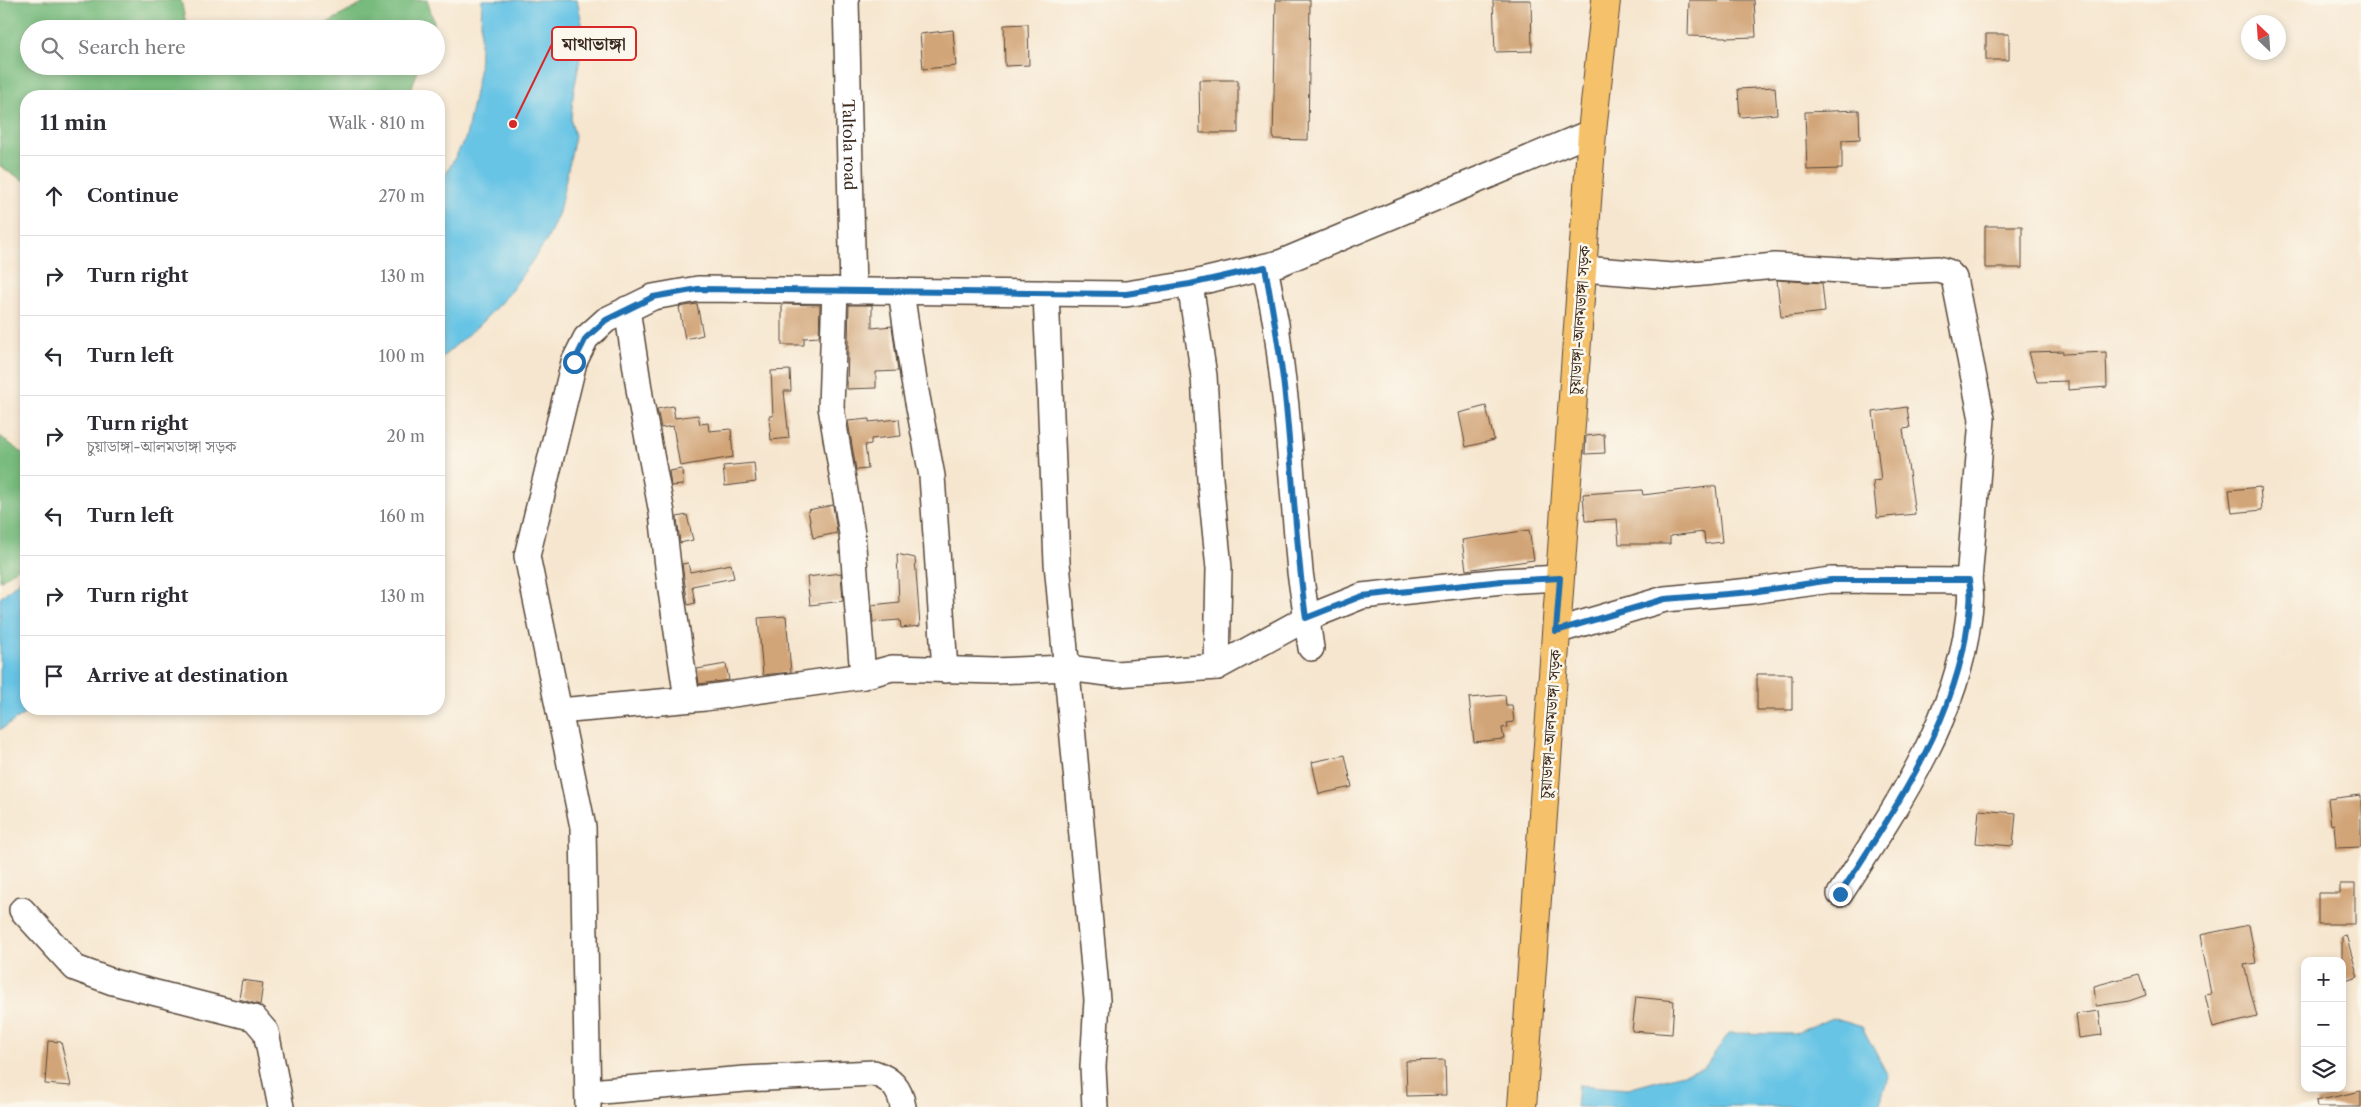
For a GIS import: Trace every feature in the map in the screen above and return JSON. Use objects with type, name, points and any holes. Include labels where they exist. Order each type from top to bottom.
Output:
[{"type":"main road","name":"চুয়াডাঙ্গা-আলমডাঙ্গা সড়ক","points":[[1522,1107],[1592,132],[1606,0]]},
{"type":"street","name":"Taltola road","points":[[846,0],[844,290],[831,407],[852,534],[863,676]]},
{"type":"street","points":[[903,1107],[899,1092],[892,1082],[874,1073],[745,1079],[589,1100],[583,827],[527,556],[574,362],[586,338],[606,320],[653,297],[698,289],[1126,294],[1190,284],[1265,267],[1375,225],[1592,132]]},
{"type":"street","points":[[1582,269],[1672,276],[1775,266],[1876,272],[1938,269],[1948,272],[1954,278],[1982,419],[1969,580],[1972,592],[1966,641],[1946,708],[1897,807],[1840,894]]},
{"type":"street","points":[[1265,267],[1276,324],[1286,406],[1300,572],[1311,648]]},
{"type":"street","points":[[1190,284],[1204,376],[1219,568],[1216,667]]},
{"type":"street","points":[[901,290],[914,381],[932,476],[945,670]]},
{"type":"street","points":[[1046,293],[1054,519],[1097,1000],[1093,1067],[1095,1107]]},
{"type":"street","points":[[627,310],[641,402],[662,513],[670,584],[687,699]]},
{"type":"street","points":[[560,711],[687,699],[863,676],[892,668],[945,670],[1068,668],[1116,674],[1216,667],[1306,618],[1362,596],[1502,581],[1560,578]]},
{"type":"street","points":[[1556,631],[1665,599],[1752,592],[1831,580],[1969,580]]},
{"type":"street","points":[[22,910],[75,968],[113,982],[254,1018],[266,1032],[281,1107]]},
{"type":"green space","points":[[0,0],[181,0],[185,20],[20,20],[20,75],[416,75],[411,90],[20,90],[20,178],[0,166]]},
{"type":"green space","points":[[369,0],[427,0],[433,20],[333,20]]},
{"type":"green space","points":[[0,436],[20,451],[20,567],[0,581]]},
{"type":"water","points":[[482,0],[577,0],[583,28],[583,43],[573,95],[571,121],[575,136],[559,212],[547,240],[508,295],[480,324],[445,355],[445,176],[466,137],[479,72]]},
{"type":"water","points":[[20,580],[20,715],[23,715],[0,730],[0,598]]},
{"type":"water","points":[[1832,1018],[1862,1027],[1888,1076],[1879,1107],[1576,1107],[1578,1085],[1628,1089],[1704,1068],[1729,1033],[1794,1034]]},
{"type":"building","points":[[1276,0],[1310,0],[1308,140],[1273,139]]},
{"type":"building","points":[[1493,0],[1531,0],[1532,51],[1495,52]]},
{"type":"building","points":[[1689,0],[1754,0],[1756,37],[1688,36]]},
{"type":"building","points":[[1028,24],[1029,65],[1005,66],[1004,25]]},
{"type":"building","points":[[953,30],[956,66],[923,69],[920,34]]},
{"type":"building","points":[[1986,34],[2009,34],[2009,60],[1986,60]]},
{"type":"building","points":[[1199,80],[1238,80],[1238,133],[1200,133]]},
{"type":"building","points":[[1775,87],[1777,114],[1740,117],[1738,89]]},
{"type":"building","points":[[1859,110],[1860,139],[1842,140],[1842,169],[1807,170],[1805,112]]},
{"type":"building","points":[[1985,226],[2022,226],[2022,268],[1985,268]]},
{"type":"building","points":[[1777,280],[1822,283],[1825,312],[1781,317]]},
{"type":"building","points":[[697,304],[703,335],[685,339],[679,307]]},
{"type":"building","points":[[782,304],[820,305],[819,337],[804,338],[804,345],[782,345]]},
{"type":"building","points":[[849,305],[872,305],[872,328],[892,326],[898,371],[876,372],[876,388],[847,389]]},
{"type":"building","points":[[2063,351],[2063,354],[2106,352],[2107,387],[2068,390],[2068,381],[2037,382],[2029,352]]},
{"type":"building","points":[[790,370],[791,391],[784,391],[789,438],[771,440],[769,416],[773,416],[771,371]]},
{"type":"building","points":[[673,406],[675,418],[698,415],[700,424],[708,423],[709,431],[731,429],[733,457],[680,466],[673,426],[661,428],[657,409]]},
{"type":"building","points":[[1486,406],[1494,440],[1466,447],[1459,413]]},
{"type":"building","points":[[1907,407],[1910,428],[1903,429],[1915,514],[1877,518],[1873,481],[1881,480],[1873,412]]},
{"type":"building","points":[[869,419],[869,422],[899,419],[901,436],[871,439],[871,444],[865,445],[868,469],[856,470],[848,421]]},
{"type":"building","points":[[1604,434],[1605,453],[1585,454],[1586,436]]},
{"type":"building","points":[[754,463],[756,482],[725,486],[723,466]]},
{"type":"building","points":[[682,469],[683,485],[671,486],[669,471]]},
{"type":"building","points":[[1716,486],[1722,542],[1705,544],[1704,532],[1670,536],[1670,544],[1619,544],[1617,519],[1585,521],[1583,494],[1642,490],[1643,495]]},
{"type":"building","points":[[2260,487],[2262,510],[2232,513],[2229,490]]},
{"type":"building","points":[[833,505],[837,533],[813,538],[808,510]]},
{"type":"building","points":[[687,515],[693,540],[680,543],[677,517]]},
{"type":"building","points":[[1529,530],[1534,560],[1466,570],[1462,540]]},
{"type":"building","points":[[897,554],[915,558],[920,626],[901,628],[900,620],[873,622],[872,605],[899,602]]},
{"type":"building","points":[[688,563],[690,572],[731,564],[734,578],[692,586],[695,603],[688,605],[682,564]]},
{"type":"building","points":[[841,573],[843,601],[810,605],[807,577]]},
{"type":"building","points":[[786,616],[791,672],[763,675],[758,618]]},
{"type":"building","points":[[726,664],[729,680],[699,684],[697,669]]},
{"type":"building","points":[[1757,674],[1792,674],[1792,710],[1757,710]]},
{"type":"building","points":[[1505,695],[1506,705],[1512,705],[1514,722],[1507,723],[1508,727],[1502,728],[1504,739],[1474,742],[1469,698]]},
{"type":"building","points":[[1345,755],[1352,787],[1319,794],[1312,762]]},
{"type":"building","points":[[2361,795],[2361,847],[2336,848],[2334,824],[2331,825],[2328,799]]},
{"type":"building","points":[[1979,810],[2016,813],[2013,846],[1976,843]]},
{"type":"building","points":[[2340,884],[2355,884],[2355,924],[2318,924],[2318,893],[2340,893]]},
{"type":"building","points":[[2249,925],[2256,963],[2244,965],[2257,1017],[2213,1028],[2205,995],[2211,994],[2200,935]]},
{"type":"building","points":[[2346,935],[2358,977],[2346,981],[2346,957],[2342,957],[2342,936]]},
{"type":"building","points":[[2139,974],[2146,995],[2129,1001],[2096,1006],[2094,986]]},
{"type":"building","points":[[242,980],[263,983],[260,1005],[239,999]]},
{"type":"building","points":[[1636,997],[1674,1001],[1672,1034],[1632,1031]]},
{"type":"building","points":[[2099,1011],[2102,1035],[2079,1038],[2076,1014]]},
{"type":"building","points":[[48,1041],[61,1042],[71,1086],[45,1084]]},
{"type":"building","points":[[1445,1060],[1446,1095],[1407,1096],[1406,1061]]},
{"type":"building","points":[[2361,1091],[2361,1107],[2317,1107],[2316,1101]]},
{"type":"place","name":"মাথাভাঙ্গা","points":[[513,124]]},
{"type":"route","points":[[574,362],[586,338],[606,320],[653,297],[698,289],[1126,294],[1190,284],[1265,267],[1276,324],[1286,406],[1300,572],[1306,618],[1362,596],[1502,581],[1560,578],[1556,631],[1665,599],[1752,592],[1831,580],[1969,580],[1972,592],[1966,641],[1946,708],[1897,807],[1840,894]]}]
